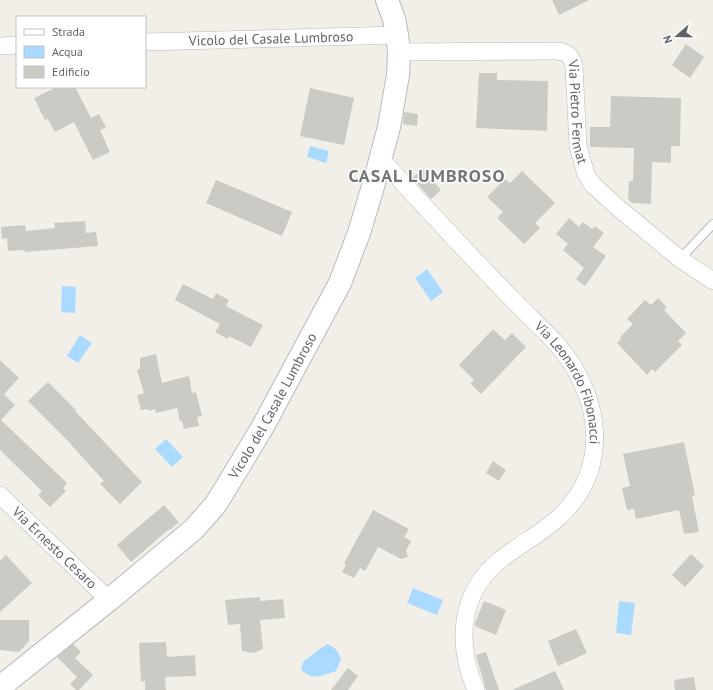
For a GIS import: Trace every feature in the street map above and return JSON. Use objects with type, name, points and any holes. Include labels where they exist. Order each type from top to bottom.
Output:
[{"type":"street","name":"Vicolo del Casale Lumbroso","points":[[0,687],[109,600],[198,525],[216,504],[242,462],[340,283],[359,233],[381,159],[396,92],[398,44],[394,19],[387,0]]},
{"type":"street","name":"Vicolo del Casale Lumbroso","points":[[146,42],[398,44]]},
{"type":"street","name":"Via Pietro Fermat","points":[[398,44],[556,50],[567,53],[572,58],[573,62],[578,146],[586,174],[593,185],[680,260],[713,281]]},
{"type":"street","points":[[0,46],[16,45]]},
{"type":"street","name":"Via Leonardo Fibonacci","points":[[381,159],[514,302],[550,336],[562,350],[582,383],[594,419],[594,456],[587,479],[579,492],[558,518],[495,564],[480,582],[471,598],[465,622],[464,641],[468,668],[476,690]]},
{"type":"street","name":"Via Ernesto Cesaro","points":[[0,495],[109,600]]},
{"type":"lane","points":[[680,260],[713,224]]},
{"type":"water","points":[[310,146],[329,151],[326,163],[307,157]]},
{"type":"water","points":[[427,269],[443,292],[431,301],[415,278]]},
{"type":"water","points":[[62,286],[76,287],[75,313],[61,312]]},
{"type":"water","points":[[80,335],[92,343],[78,363],[67,356]]},
{"type":"water","points":[[166,439],[183,457],[172,467],[155,449]]},
{"type":"water","points":[[413,588],[443,600],[437,615],[407,603]]},
{"type":"water","points":[[619,601],[635,603],[631,635],[616,633]]},
{"type":"water","points":[[328,644],[336,649],[341,659],[336,671],[322,676],[313,676],[305,673],[301,669],[303,662]]},
{"type":"building","points":[[552,0],[589,0],[559,15]]},
{"type":"building","points":[[686,44],[704,57],[690,78],[672,65]]},
{"type":"building","points":[[479,73],[497,73],[497,80],[548,81],[547,131],[476,128]]},
{"type":"building","points":[[55,88],[76,88],[91,118],[99,114],[106,127],[100,130],[110,152],[93,160],[74,122],[55,132],[48,119],[45,120],[34,98]]},
{"type":"building","points":[[310,88],[354,98],[344,145],[300,136]]},
{"type":"building","points":[[611,96],[681,98],[680,146],[671,146],[671,163],[652,162],[651,204],[632,203],[628,199],[629,181],[633,181],[634,148],[590,147],[590,127],[610,127]]},
{"type":"building","points":[[404,112],[418,114],[417,126],[403,124]]},
{"type":"building","points":[[423,169],[441,190],[431,199],[412,178]]},
{"type":"building","points":[[522,171],[555,203],[535,223],[540,228],[524,244],[497,218],[503,212],[487,197],[505,179],[510,183]]},
{"type":"building","points":[[216,180],[292,212],[282,236],[206,203]]},
{"type":"building","points":[[569,218],[579,227],[583,222],[592,229],[595,226],[604,233],[593,247],[606,256],[585,286],[576,279],[584,268],[563,250],[568,244],[556,234]]},
{"type":"building","points":[[85,221],[86,233],[96,232],[98,246],[25,252],[25,250],[8,251],[7,238],[2,239],[1,227],[25,225],[26,231],[55,228],[54,223]]},
{"type":"building","points":[[183,284],[213,299],[216,293],[229,300],[226,306],[263,325],[251,347],[229,336],[228,339],[215,332],[220,324],[175,300]]},
{"type":"building","points":[[658,298],[667,307],[664,310],[686,333],[678,341],[682,345],[655,372],[652,369],[647,375],[617,343],[621,339],[620,337],[633,324],[627,319],[645,300],[651,305]]},
{"type":"building","points":[[493,329],[505,340],[512,333],[526,347],[481,394],[470,383],[474,380],[459,365]]},
{"type":"building","points":[[156,354],[162,383],[189,376],[192,393],[196,392],[202,416],[197,417],[199,426],[184,429],[182,421],[180,421],[177,408],[156,413],[155,409],[149,411],[148,409],[141,410],[137,395],[144,393],[137,370],[140,369],[140,358]]},
{"type":"building","points":[[0,360],[19,378],[4,394],[15,405],[1,420],[67,483],[63,488],[66,491],[50,507],[38,495],[42,491],[0,450]]},
{"type":"building","points":[[48,382],[76,410],[75,411],[142,482],[120,504],[100,484],[104,481],[66,439],[28,401]]},
{"type":"building","points":[[684,442],[695,495],[692,496],[699,532],[684,534],[679,510],[636,519],[634,509],[627,510],[622,488],[630,486],[623,454]]},
{"type":"building","points":[[493,461],[506,470],[499,481],[486,473]]},
{"type":"building","points":[[164,505],[179,522],[131,562],[117,545]]},
{"type":"building","points":[[373,510],[409,529],[404,537],[411,541],[406,551],[408,557],[401,559],[378,547],[365,571],[360,568],[354,578],[342,572],[346,564],[344,563]]},
{"type":"building","points":[[691,554],[704,566],[685,587],[672,575]]},
{"type":"building","points":[[6,555],[32,583],[0,612],[0,561]]},
{"type":"building","points":[[260,597],[260,601],[283,599],[285,618],[260,620],[263,649],[254,653],[242,651],[240,624],[228,625],[225,600]]},
{"type":"building","points":[[484,601],[506,610],[496,635],[475,626]]},
{"type":"building","points":[[0,620],[29,620],[29,641],[19,652],[0,650]]},
{"type":"building","points":[[576,629],[587,653],[558,666],[548,641]]},
{"type":"building","points":[[166,642],[167,657],[195,655],[196,676],[165,677],[166,690],[145,690],[145,681],[141,682],[139,643]]},
{"type":"building","points":[[73,644],[81,652],[75,658],[93,675],[79,690],[76,690],[70,684],[77,677],[57,657]]},
{"type":"building","points":[[486,652],[499,690],[486,690],[476,655]]},
{"type":"building","points":[[348,668],[358,676],[348,690],[331,690]]},
{"type":"building","points":[[555,671],[564,690],[512,690]]},
{"type":"building","points":[[694,677],[696,690],[675,690],[674,680]]},
{"type":"district","name":"CASAL LUMBROSO","points":[[427,176]]}]
